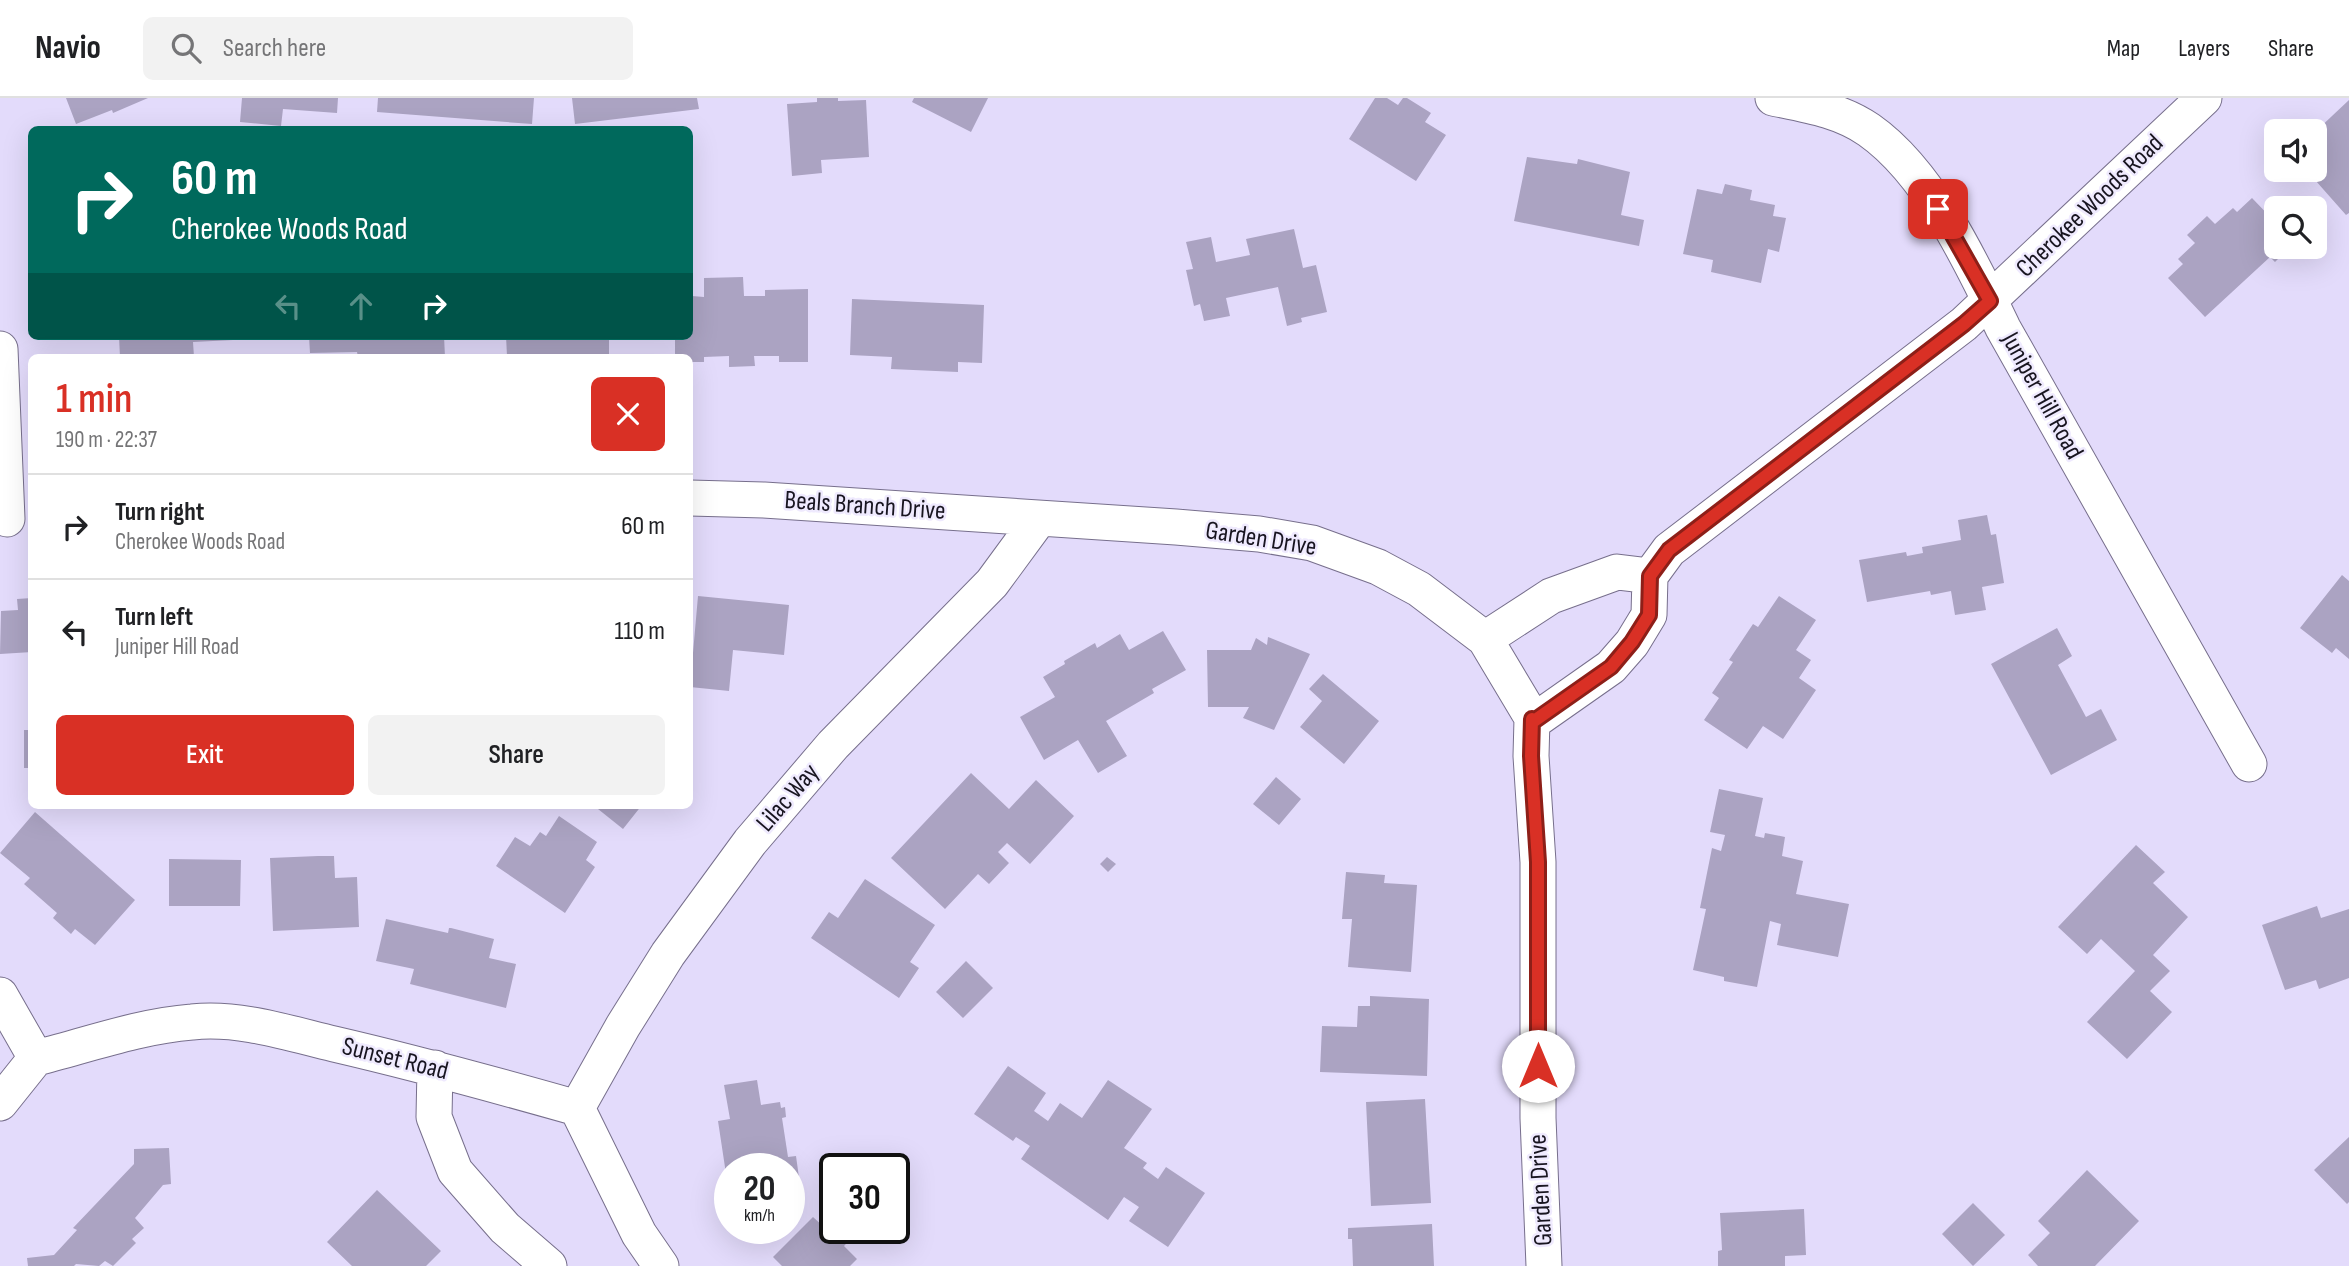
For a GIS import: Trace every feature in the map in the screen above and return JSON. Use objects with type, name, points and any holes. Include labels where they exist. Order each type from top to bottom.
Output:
[{"type":"street","name":"Juniper Hill Road","points":[[1773,98],[1824,109],[1869,130],[1906,163],[1925,187],[2249,764]]},
{"type":"street","name":"Cherokee Woods Road","points":[[1650,576],[1669,550],[1964,324],[2204,98]]},
{"type":"street","points":[[0,349],[13,518]]},
{"type":"street","name":"Beals Branch Drive","points":[[693,498],[792,501],[1040,519]]},
{"type":"street","name":"Garden Drive","points":[[1040,519],[1259,534],[1312,543],[1378,566],[1419,589],[1485,639],[1534,721],[1532,719],[1531,756],[1538,862],[1538,1118],[1545,1266]]},
{"type":"street","name":"Lilac Way","points":[[577,1108],[623,1026],[668,954],[750,842],[833,745],[992,583],[1040,519]]},
{"type":"street","points":[[1485,639],[1551,596],[1617,572],[1650,576],[1649,615],[1632,642],[1611,667],[1534,721]]},
{"type":"street","points":[[0,995],[36,1058],[0,1103]]},
{"type":"street","name":"Sunset Road","points":[[36,1058],[147,1030],[192,1022],[229,1021],[278,1030],[435,1068],[577,1108]]},
{"type":"street","points":[[435,1068],[433,1117],[455,1171],[505,1228],[549,1266]]},
{"type":"street","points":[[577,1108],[639,1234],[661,1266]]},
{"type":"building","points":[[66,98],[148,98],[113,113],[112,110],[76,124]]},
{"type":"building","points":[[242,98],[338,98],[337,113],[283,109],[281,126],[240,122]]},
{"type":"building","points":[[378,98],[534,98],[532,124],[377,112]]},
{"type":"building","points":[[572,98],[697,98],[699,109],[575,124]]},
{"type":"building","points":[[817,98],[838,98],[838,101],[866,100],[869,157],[821,160],[822,173],[792,176],[787,104],[817,102]]},
{"type":"building","points":[[914,98],[988,98],[971,132],[912,102]]},
{"type":"building","points":[[1375,98],[1387,98],[1398,105],[1403,98],[1407,98],[1431,113],[1425,122],[1446,135],[1416,181],[1349,139]]},
{"type":"building","points":[[2349,100],[2349,213],[2346,215],[2317,182],[2327,182],[2327,121]]},
{"type":"building","points":[[1527,157],[1577,164],[1578,159],[1630,172],[1621,215],[1644,220],[1639,246],[1514,221]]},
{"type":"building","points":[[1725,184],[1752,190],[1750,200],[1775,205],[1773,216],[1786,218],[1779,252],[1768,249],[1761,283],[1711,272],[1713,260],[1683,254],[1697,189],[1722,194]]},
{"type":"building","points":[[2252,198],[2264,210],[2264,259],[2268,259],[2205,317],[2168,278],[2183,264],[2178,259],[2195,243],[2187,235],[2207,216],[2215,224],[2233,208],[2237,212]]},
{"type":"building","points":[[1294,229],[1303,268],[1316,265],[1327,312],[1301,318],[1302,322],[1287,326],[1278,287],[1226,298],[1230,316],[1204,321],[1200,304],[1194,306],[1186,270],[1193,269],[1186,242],[1211,237],[1216,262],[1250,255],[1246,239]]},
{"type":"building","points":[[743,277],[744,296],[765,296],[765,290],[808,289],[808,362],[779,362],[779,356],[754,356],[755,366],[729,367],[729,356],[704,357],[704,362],[693,362],[693,354],[675,354],[675,340],[693,340],[693,296],[704,297],[704,278]]},
{"type":"building","points":[[852,299],[984,305],[982,363],[958,362],[958,372],[891,369],[892,357],[850,355]]},
{"type":"building","points":[[119,340],[233,340],[193,342],[194,354],[120,354]]},
{"type":"building","points":[[309,340],[444,340],[445,354],[357,352],[310,353]]},
{"type":"building","points":[[506,340],[609,340],[609,354],[507,354]]},
{"type":"building","points":[[1987,515],[1991,535],[1996,534],[2004,583],[1982,587],[1986,610],[1955,615],[1951,591],[1931,595],[1930,591],[1867,602],[1859,560],[1906,552],[1907,556],[1923,553],[1922,547],[1961,540],[1958,520]]},
{"type":"building","points":[[2342,575],[2349,581],[2349,659],[2336,648],[2332,653],[2300,628]]},
{"type":"building","points":[[698,596],[789,605],[784,655],[733,650],[729,691],[693,687]]},
{"type":"building","points":[[1779,596],[1816,620],[1796,650],[1811,660],[1799,678],[1816,690],[1783,739],[1763,726],[1747,749],[1704,720],[1719,698],[1712,693],[1733,662],[1729,660],[1753,624],[1758,627]]},
{"type":"building","points":[[28,598],[28,652],[0,654],[1,611],[18,610],[17,599]]},
{"type":"building","points":[[2057,628],[2072,656],[2058,665],[2086,717],[2101,709],[2117,740],[2051,775],[1991,664]]},
{"type":"building","points":[[1163,631],[1186,670],[1152,689],[1154,693],[1106,721],[1127,756],[1098,773],[1078,740],[1044,760],[1020,717],[1055,697],[1043,677],[1095,643],[1097,648],[1120,634],[1129,650]]},
{"type":"building","points":[[1268,637],[1310,654],[1274,730],[1243,718],[1249,707],[1208,707],[1207,650],[1251,650],[1256,638],[1267,645]]},
{"type":"building","points":[[1323,674],[1379,721],[1344,764],[1300,727],[1322,701],[1309,689]]},
{"type":"building","points":[[24,730],[28,730],[28,768],[24,768]]},
{"type":"building","points":[[971,773],[1009,809],[1036,780],[1074,816],[1030,864],[1007,843],[998,852],[1009,863],[989,884],[978,874],[945,909],[891,858]]},
{"type":"building","points":[[1276,777],[1301,799],[1279,825],[1253,804]]},
{"type":"building","points":[[1719,789],[1763,798],[1755,836],[1764,838],[1765,833],[1785,837],[1782,856],[1803,861],[1796,894],[1849,904],[1838,957],[1777,945],[1781,924],[1770,921],[1757,987],[1724,981],[1724,977],[1693,970],[1706,909],[1700,908],[1712,848],[1721,851],[1725,835],[1710,832]]},
{"type":"building","points":[[598,809],[639,809],[623,829]]},
{"type":"building","points":[[35,812],[135,900],[95,945],[75,929],[71,934],[53,918],[57,913],[24,884],[30,878],[0,853]]},
{"type":"building","points":[[559,816],[597,842],[586,860],[595,867],[565,913],[496,866],[515,837],[530,846],[540,832],[546,836]]},
{"type":"building","points":[[2136,845],[2165,872],[2153,883],[2188,917],[2153,955],[2170,971],[2150,991],[2172,1012],[2127,1059],[2087,1022],[2135,971],[2101,939],[2087,954],[2058,927]]},
{"type":"building","points":[[334,856],[335,878],[357,877],[359,927],[273,931],[270,858]]},
{"type":"building","points":[[1107,857],[1116,864],[1108,872],[1100,864]]},
{"type":"building","points":[[169,859],[241,860],[240,906],[169,906]]},
{"type":"building","points":[[1346,872],[1385,875],[1384,883],[1417,885],[1411,972],[1348,967],[1352,919],[1342,919]]},
{"type":"building","points":[[865,879],[935,925],[910,962],[919,968],[899,998],[811,938],[829,912],[838,918]]},
{"type":"building","points":[[2317,906],[2321,918],[2349,909],[2349,978],[2319,989],[2316,980],[2285,990],[2262,925]]},
{"type":"building","points":[[386,919],[448,933],[451,928],[494,939],[489,958],[516,964],[506,1008],[410,984],[414,969],[376,961]]},
{"type":"building","points":[[966,961],[993,988],[963,1018],[936,992]]},
{"type":"building","points":[[1370,996],[1429,999],[1427,1076],[1320,1072],[1322,1026],[1357,1027],[1358,1006],[1370,1006]]},
{"type":"building","points":[[1008,1066],[1046,1093],[1034,1111],[1048,1121],[1060,1103],[1082,1118],[1108,1080],[1152,1109],[1124,1148],[1147,1163],[1143,1168],[1158,1179],[1166,1167],[1205,1193],[1168,1247],[1129,1221],[1139,1207],[1124,1197],[1108,1220],[1021,1159],[1030,1146],[1016,1137],[1013,1141],[974,1114]]},
{"type":"building","points":[[757,1080],[761,1105],[780,1102],[781,1108],[785,1107],[786,1117],[782,1118],[787,1153],[723,1153],[718,1121],[730,1119],[724,1085]]},
{"type":"building","points":[[1425,1099],[1431,1203],[1371,1206],[1366,1102]]},
{"type":"building","points":[[2349,1137],[2349,1202],[2347,1204],[2314,1170]]},
{"type":"building","points":[[169,1148],[171,1184],[163,1185],[135,1218],[144,1228],[132,1239],[136,1243],[113,1266],[105,1261],[99,1266],[28,1266],[27,1258],[54,1255],[77,1230],[73,1228],[134,1164],[134,1149]]},
{"type":"building","points":[[2087,1170],[2139,1221],[2095,1266],[2038,1266],[2028,1255],[2050,1233],[2038,1221]]},
{"type":"building","points":[[377,1190],[441,1251],[426,1266],[352,1266],[327,1242]]},
{"type":"building","points":[[1973,1203],[2005,1235],[1973,1266],[1942,1234]]},
{"type":"building","points":[[1804,1209],[1806,1255],[1785,1256],[1785,1266],[1718,1266],[1718,1251],[1722,1250],[1720,1213]]},
{"type":"building","points":[[813,1217],[819,1222],[819,1244],[846,1244],[844,1246],[857,1259],[850,1266],[782,1266],[773,1257],[786,1244],[805,1244],[805,1225]]},
{"type":"building","points":[[1432,1224],[1434,1266],[1353,1266],[1352,1239],[1348,1239],[1348,1228]]},
{"type":"route","points":[[1538,1066],[1538,862],[1531,756],[1532,719],[1534,721],[1611,667],[1632,642],[1649,615],[1650,576],[1669,550],[1964,324],[1990,301],[1938,209]]}]
